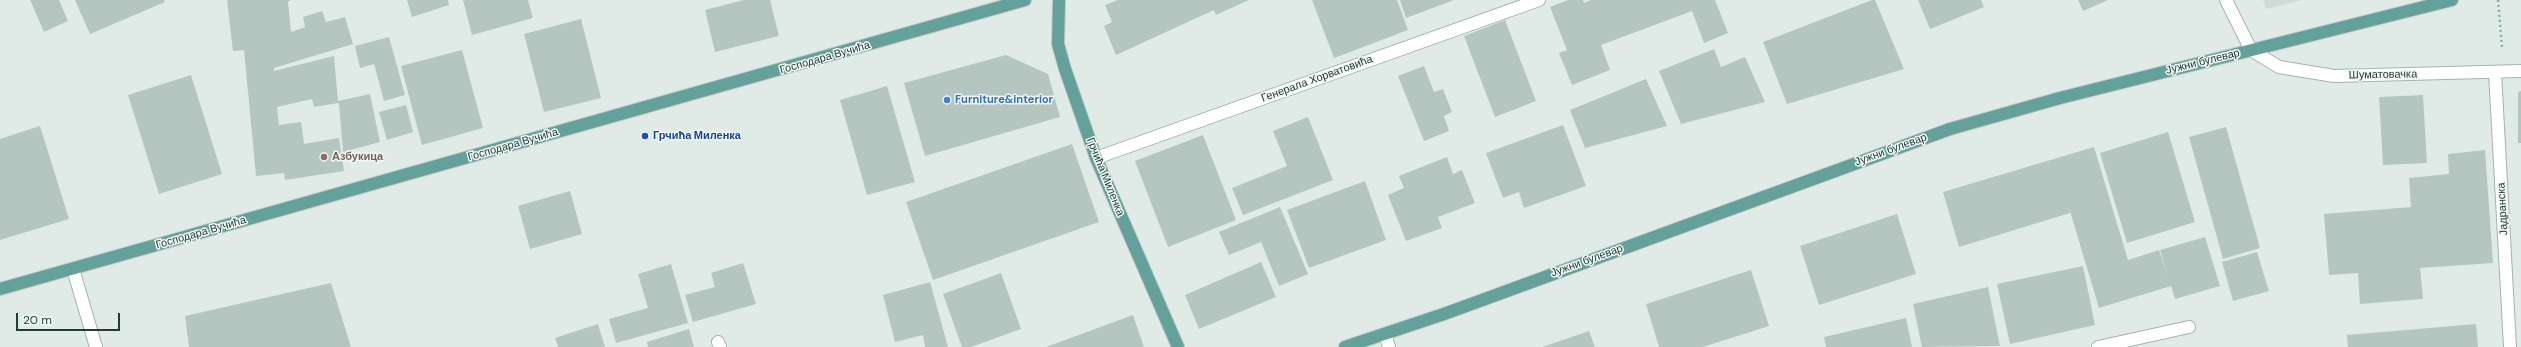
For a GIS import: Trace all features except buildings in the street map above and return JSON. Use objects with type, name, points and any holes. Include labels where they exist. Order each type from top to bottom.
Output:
[{"type":"main road","name":"Господара Вучића","points":[[0,289],[1025,0]]},
{"type":"main road","name":"Грчића Миленка","points":[[1060,0],[1058,44],[1096,158],[1178,347]]},
{"type":"main road","name":"Јужни булевар","points":[[1345,347],[1385,334],[1950,129],[2060,98],[2452,0]]},
{"type":"street","name":"Генерала Хорватовића","points":[[1096,158],[1539,0]]},
{"type":"street","points":[[2226,0],[2251,50]]},
{"type":"street","name":"Шуматовачка","points":[[2251,50],[2279,67],[2334,76],[2521,71]]},
{"type":"street","name":"Јадранска","points":[[2495,72],[2510,347]]},
{"type":"street","points":[[73,269],[96,347]]},
{"type":"street","points":[[2098,347],[2189,327]]},
{"type":"street","points":[[1385,334],[1389,347]]},
{"type":"path","points":[[2498,0],[2502,54]]},
{"type":"shaded area","points":[[2263,0],[2302,0],[2266,9]]},
{"type":"place","name":"Furniture&interior","points":[[947,100]]},
{"type":"place","name":"Грчића Миленка","points":[[645,136]]},
{"type":"place","name":"Азбукица","points":[[324,157]]}]
